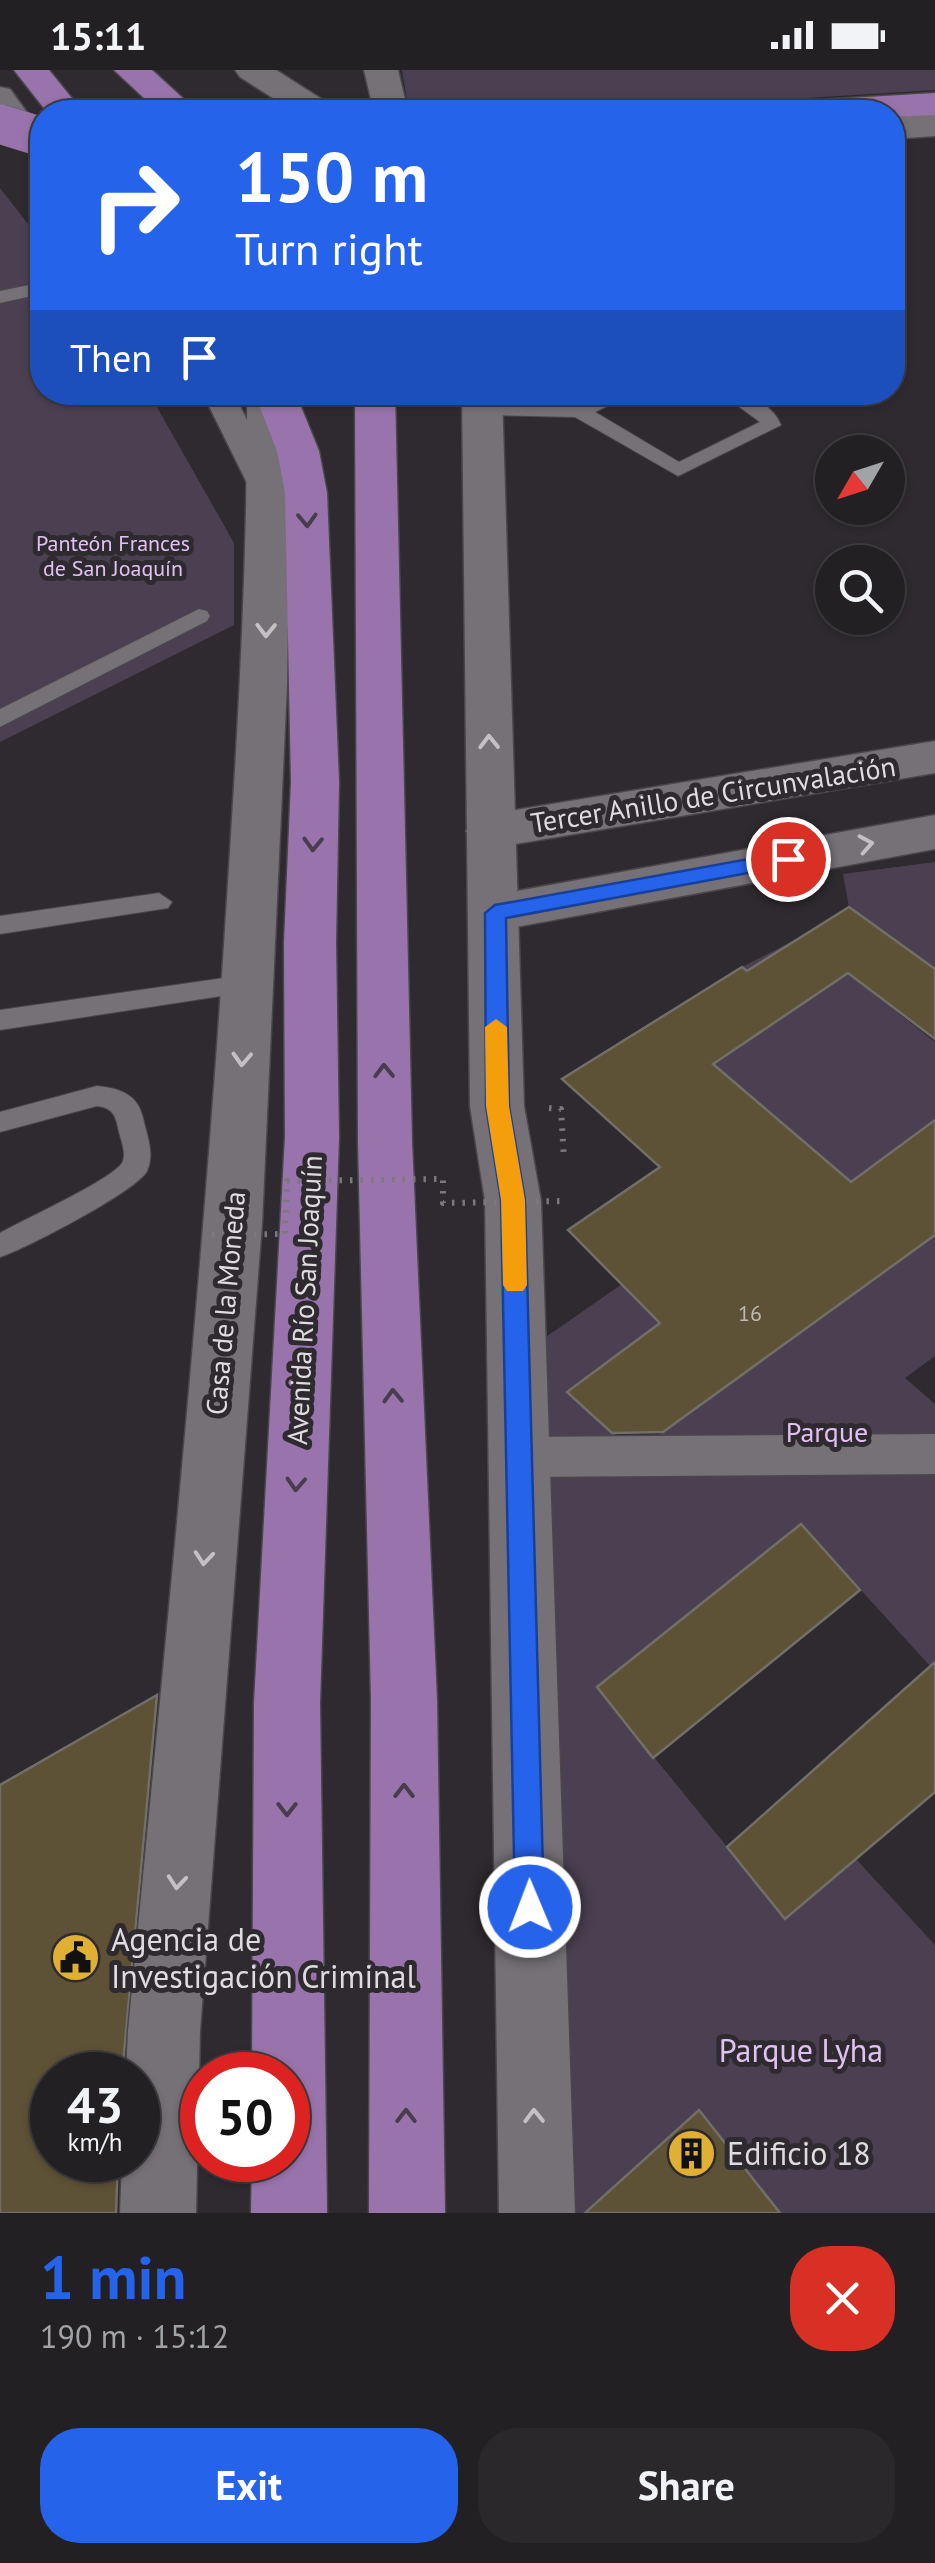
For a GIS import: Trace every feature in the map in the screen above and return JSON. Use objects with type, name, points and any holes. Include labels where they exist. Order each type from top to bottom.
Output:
[{"type":"highway","points":[[32,70],[56,100]]},
{"type":"highway","points":[[131,70],[166,100]]},
{"type":"highway","points":[[905,106],[935,104]]},
{"type":"highway","points":[[0,124],[30,133]]},
{"type":"highway","name":"Avenida Río San Joaquín","points":[[276,405],[298,451],[306,493],[315,782],[310,943],[312,1137],[286,1703],[288,2213]]},
{"type":"highway","points":[[375,405],[385,1141],[404,1700],[407,2213]]},
{"type":"main road","points":[[252,70],[300,100]]},
{"type":"main road","points":[[381,70],[387,100]]},
{"type":"main road","points":[[905,127],[935,125]]},
{"type":"main road","name":"Casa de la Moneda","points":[[158,2213],[164,2031],[234,1224],[264,685],[270,405]]},
{"type":"main road","points":[[482,405],[498,1106],[513,1200],[536,2213]]},
{"type":"main road","name":"Tercer Anillo de Circunvalación","points":[[491,831],[935,758]]},
{"type":"main road","points":[[495,913],[935,832]]},
{"type":"street","points":[[0,95],[30,136]]},
{"type":"street","points":[[223,405],[269,496]]},
{"type":"street","points":[[519,1456],[935,1454]]},
{"type":"lane","points":[[0,297],[30,291]]},
{"type":"lane","points":[[521,405],[579,411],[678,470],[771,425],[769,419],[748,405]]},
{"type":"lane","points":[[579,411],[594,405]]},
{"type":"lane","points":[[0,720],[200,616]]},
{"type":"lane","points":[[0,924],[159,902]]},
{"type":"lane","points":[[0,1020],[245,984]]},
{"type":"lane","points":[[0,1122],[98,1096],[115,1098],[128,1110],[138,1156],[134,1170],[114,1184],[0,1246]]},
{"type":"path","points":[[212,1235],[286,1234],[288,1181],[443,1179],[443,1203],[566,1200]]},
{"type":"green space","points":[[402,70],[935,70],[935,90],[775,100],[407,100]]},
{"type":"green space","name":"Panteón Frances de San Joaquín","points":[[0,188],[30,227],[30,405],[156,405],[234,543],[234,625],[0,742]]},
{"type":"green space","points":[[935,862],[935,969],[849,907],[843,874]]},
{"type":"green space","points":[[801,937],[935,1042],[935,1120],[568,1392],[635,1452],[935,1235],[935,1356],[905,1378],[935,1404],[935,1662],[930,1666],[801,1524],[597,1687],[785,1918],[856,1859],[935,1945],[935,2213],[557,2213],[527,1350],[814,1151],[712,1065],[789,1012],[742,967]]},
{"type":"building","points":[[849,907],[935,969],[935,1039],[848,973],[713,1064],[851,1182],[935,1120],[935,1235],[663,1432],[612,1433],[567,1392],[660,1323],[568,1230],[660,1167],[562,1079],[742,967],[747,971]]},
{"type":"building","points":[[801,1524],[860,1590],[653,1758],[597,1687]]},
{"type":"building","points":[[935,1662],[935,1792],[785,1919],[727,1847]]},
{"type":"building","name":"Agencia de Investigación Criminal","points":[[157,1695],[124,2052],[30,2052],[30,2182],[117,2182],[116,2213],[0,2213],[0,1785]]},
{"type":"building","name":"Edificio 18","points":[[699,2110],[780,2213],[585,2213]]},
{"type":"slow traffic","points":[[496,1027],[498,1106],[513,1200],[515,1285]]},
{"type":"place","name":"Agencia de Investigación Criminal","points":[[76,1957]]},
{"type":"place","name":"Edificio 18","points":[[692,2153]]},
{"type":"route","points":[[530,1907],[513,1200],[498,1106],[495,913],[788,859]]},
{"type":"park label","name":"Parque","points":[[827,1431]]},
{"type":"park label","name":"Parque Lyha","points":[[801,2050]]}]
